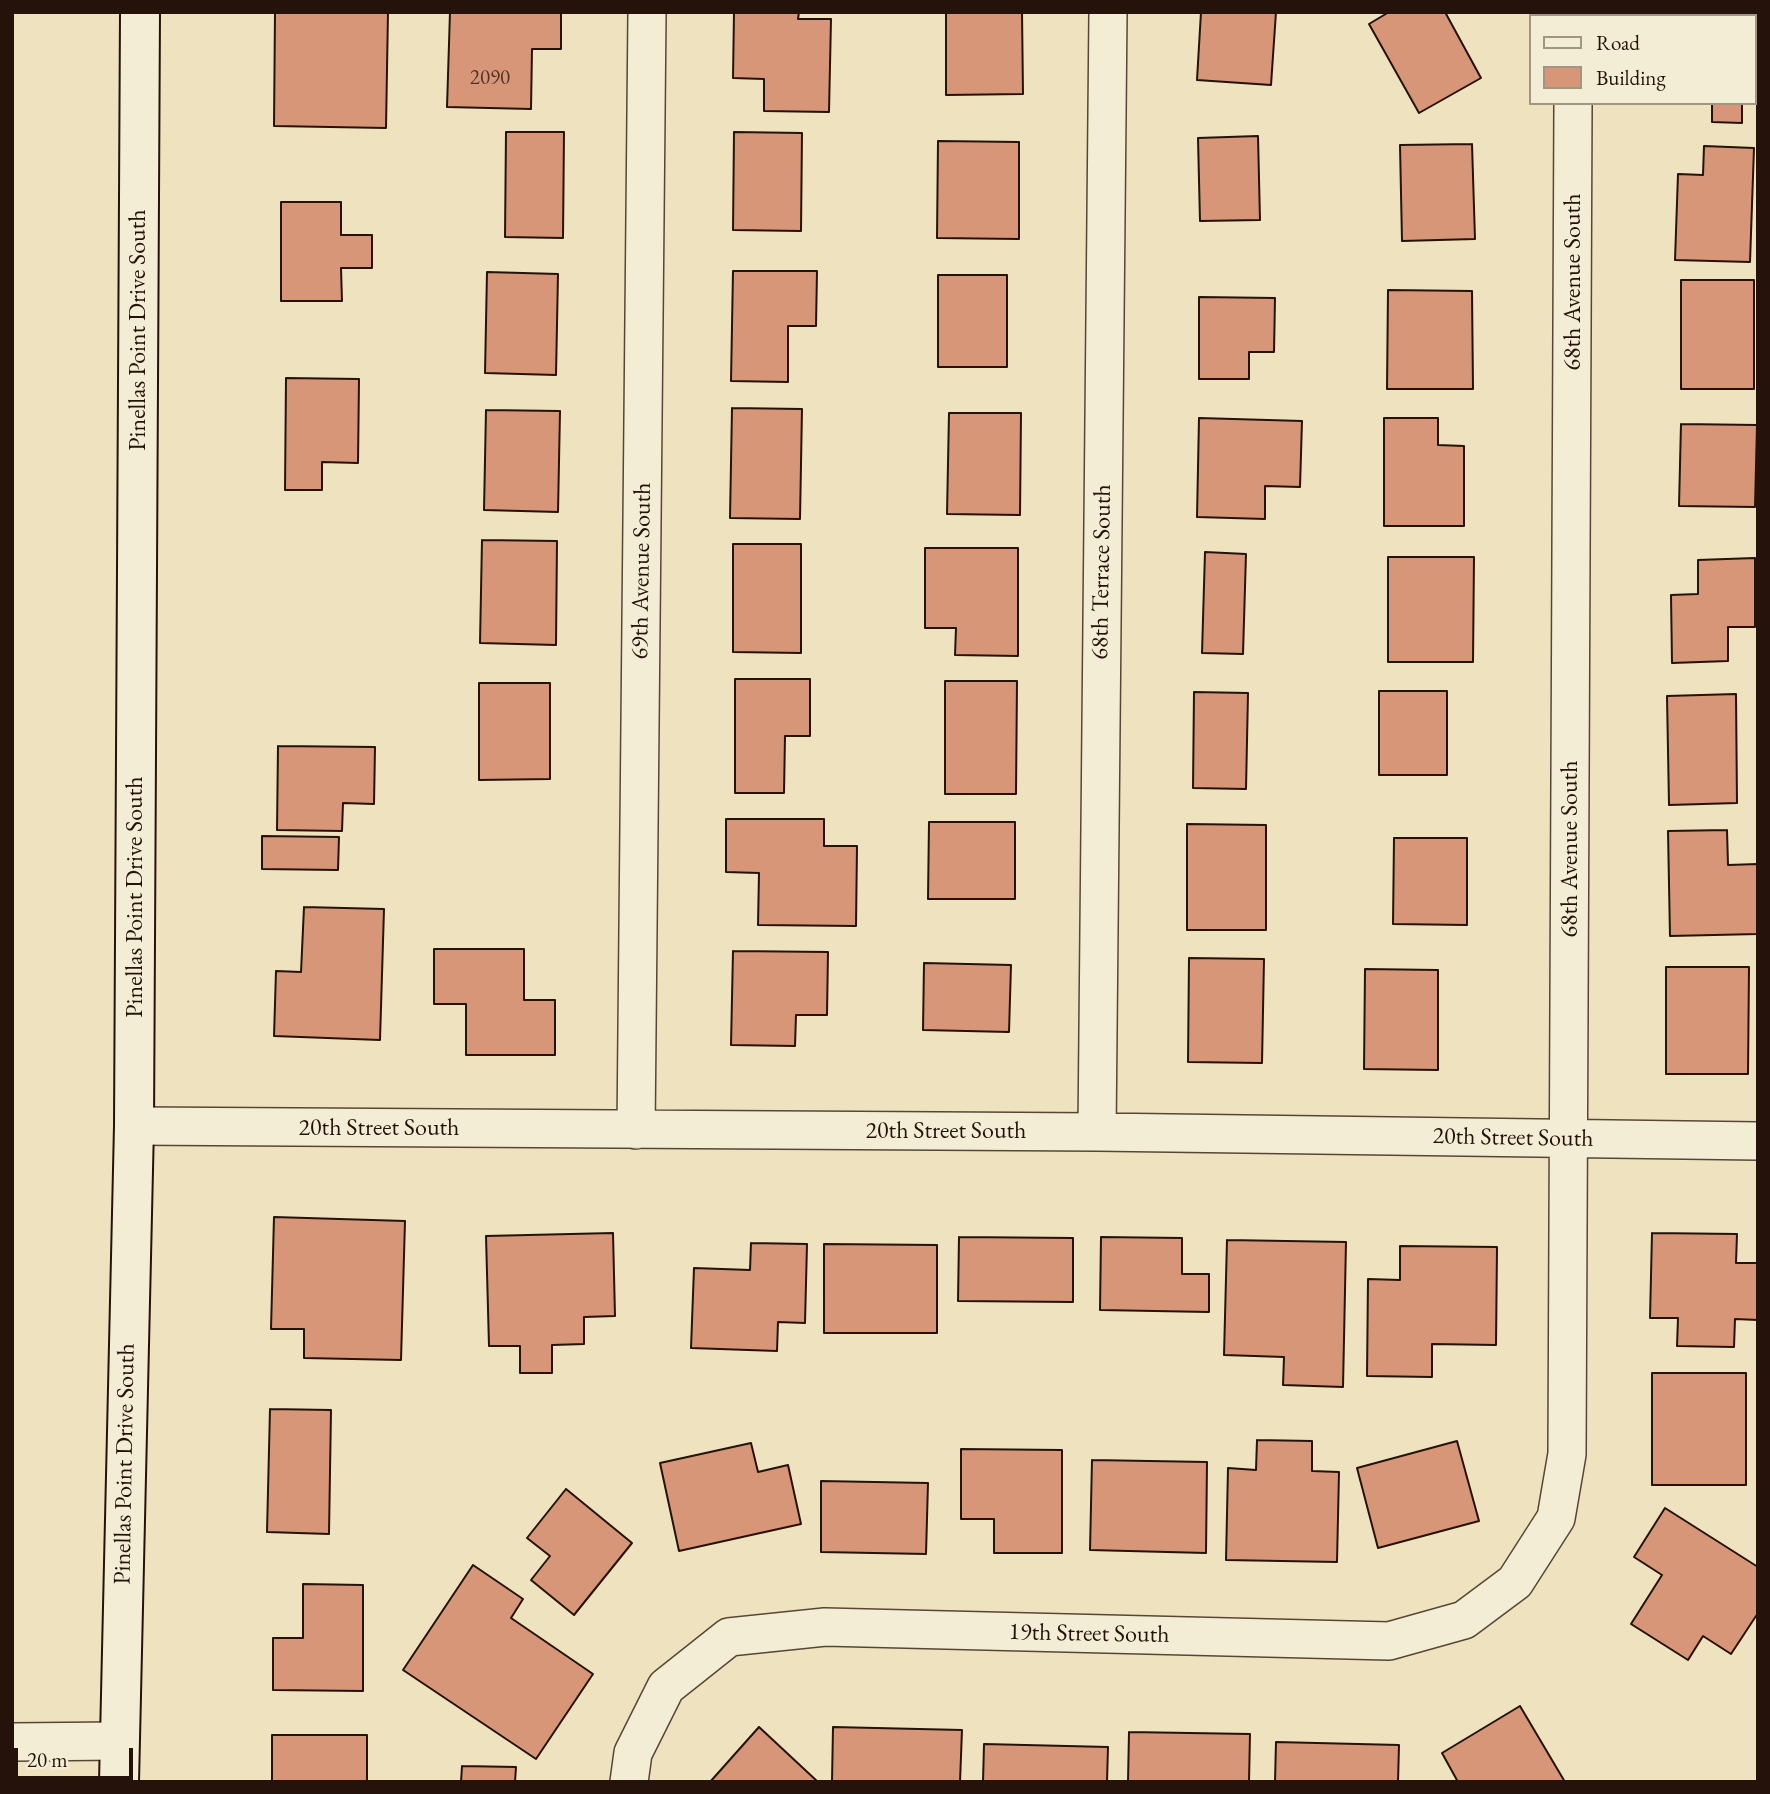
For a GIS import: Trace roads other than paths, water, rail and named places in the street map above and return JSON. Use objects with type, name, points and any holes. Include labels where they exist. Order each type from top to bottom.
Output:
[{"type":"street","name":"Pinellas Point Drive South","points":[[119,1782],[134,1126],[140,12]]},
{"type":"street","name":"69th Avenue South","points":[[636,1130],[647,12]]},
{"type":"street","name":"68th Terrace South","points":[[1097,1132],[1108,12]]},
{"type":"street","name":"68th Avenue South","points":[[1515,1582],[1556,1518],[1567,1454],[1573,105]]},
{"type":"street","name":"20th Street South","points":[[134,1126],[1097,1132],[1758,1141]]},
{"type":"street","name":"19th Street South","points":[[629,1782],[633,1753],[666,1688],[729,1637],[825,1627],[1389,1641],[1464,1620],[1515,1582]]},
{"type":"street","points":[[12,1742],[119,1741]]}]
